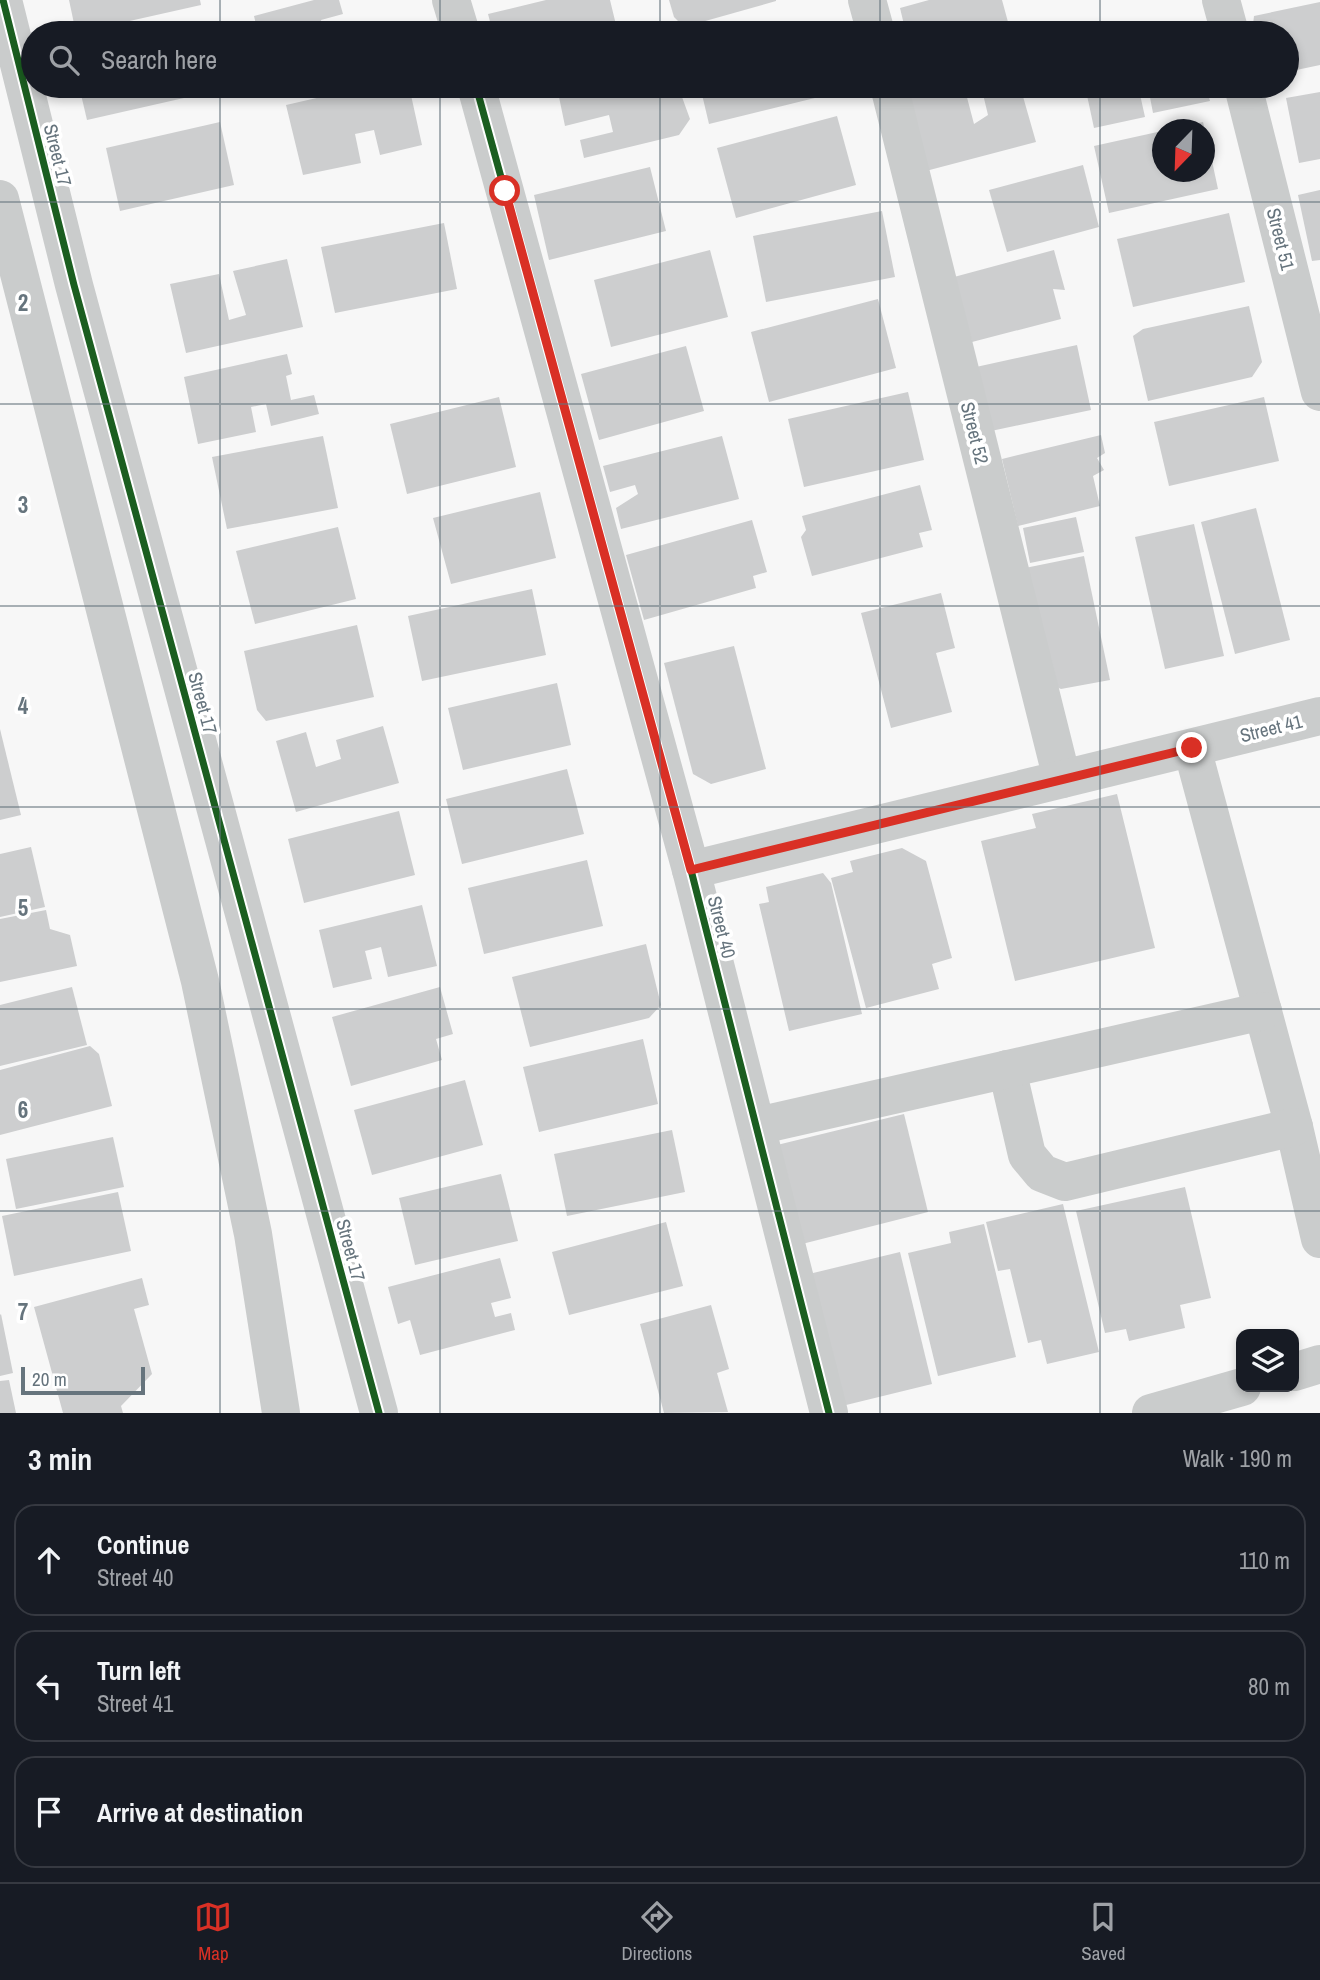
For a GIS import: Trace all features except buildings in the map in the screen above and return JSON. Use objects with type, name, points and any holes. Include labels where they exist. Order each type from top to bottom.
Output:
[{"type":"street","name":"Street 17","points":[[3,0],[21,72]]},
{"type":"street","points":[[451,0],[457,21]]},
{"type":"street","points":[[867,0],[873,21]]},
{"type":"street","points":[[1221,0],[1227,21]]},
{"type":"street","name":"Street 17","points":[[27,98],[74,285],[379,1413]]},
{"type":"street","name":"Street 40","points":[[478,98],[691,870],[829,1413]]},
{"type":"street","name":"Street 52","points":[[892,98],[1062,779]]},
{"type":"street","name":"Street 51","points":[[1246,98],[1320,392]]},
{"type":"street","points":[[0,199],[200,981],[253,1234],[281,1413]]},
{"type":"street","name":"Street 41","points":[[691,870],[1320,716]]},
{"type":"street","points":[[1192,748],[1294,1127],[1320,1239]]},
{"type":"street","points":[[757,1126],[1263,1011]]},
{"type":"street","points":[[1007,1069],[1027,1155],[1042,1173],[1065,1182],[1294,1127]]},
{"type":"street","points":[[1299,1370],[1320,1364]]},
{"type":"street","points":[[1151,1413],[1236,1389]]},
{"type":"cycle path","points":[[3,0],[21,72]]},
{"type":"cycle path","points":[[27,98],[74,285],[379,1413]]},
{"type":"cycle path","points":[[479,98],[691,870],[829,1413]]},
{"type":"route","points":[[505,191],[691,870],[1192,748]]}]
